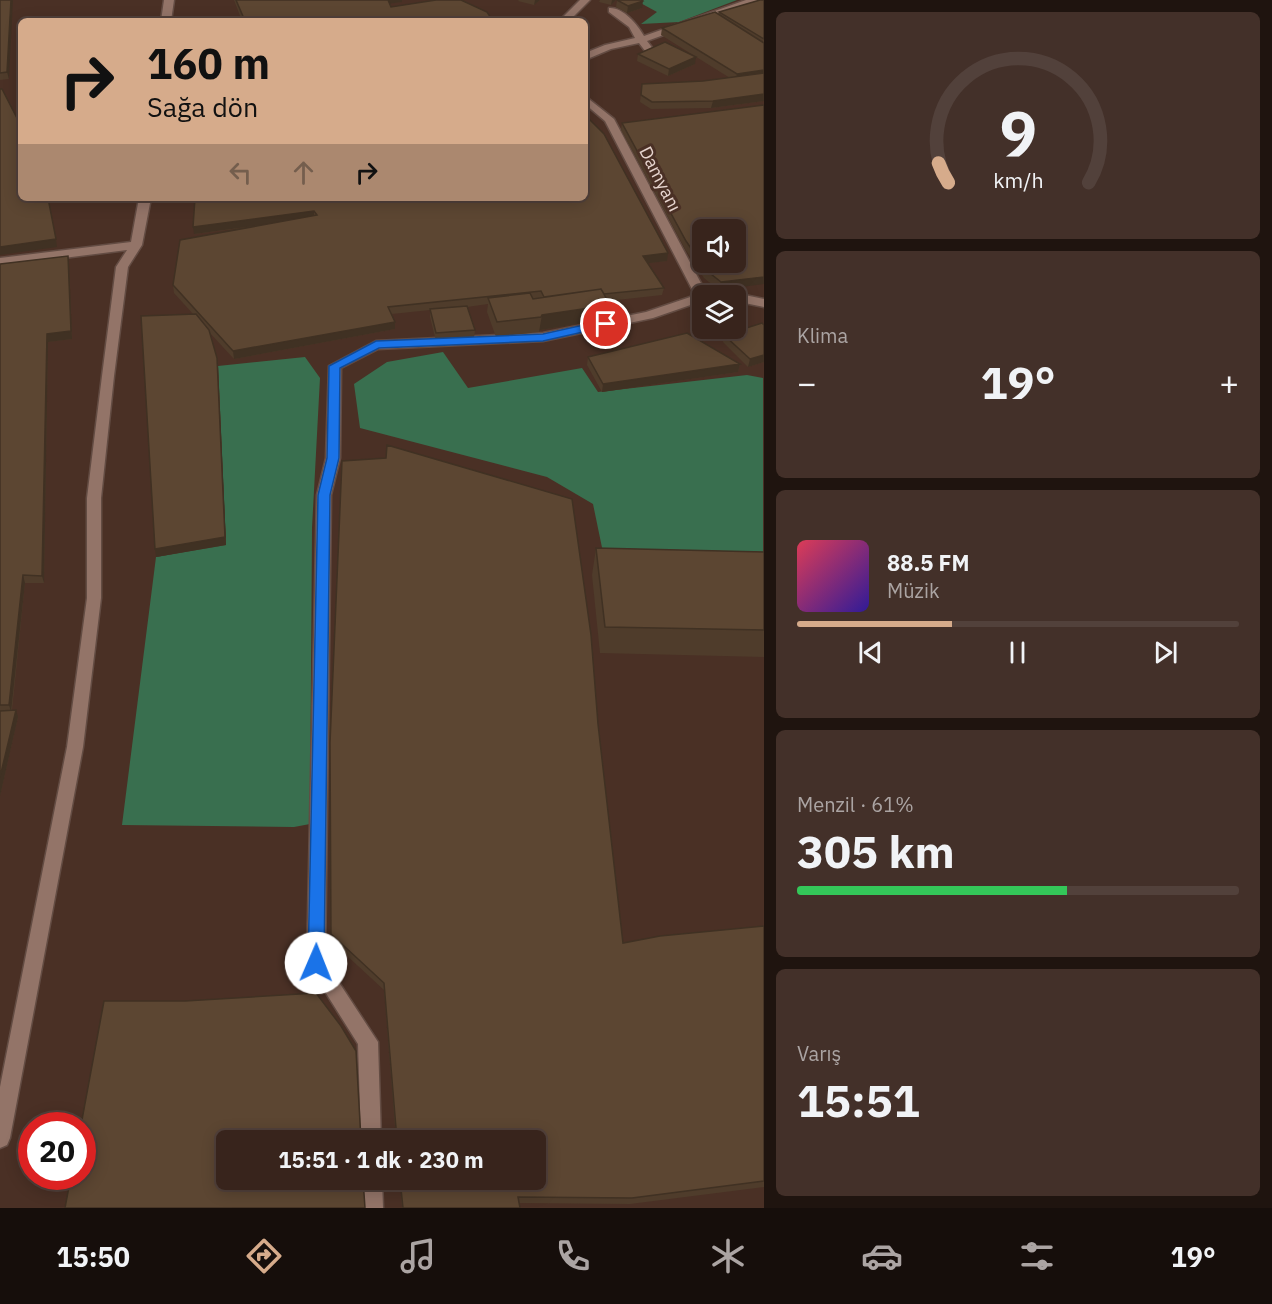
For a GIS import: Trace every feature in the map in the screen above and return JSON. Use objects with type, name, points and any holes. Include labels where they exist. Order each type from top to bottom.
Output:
[{"type":"street","points":[[166,18],[168,0]]},
{"type":"street","points":[[567,18],[585,0]]},
{"type":"street","points":[[588,56],[608,47],[641,40],[755,0]]},
{"type":"street","points":[[612,10],[633,25],[652,54]]},
{"type":"street","name":"Damyanı","points":[[588,102],[609,119],[695,285]]},
{"type":"street","points":[[0,1138],[75,747],[94,598],[93,498],[108,376],[122,267],[136,245],[144,201]]},
{"type":"street","points":[[0,262],[136,245]]},
{"type":"street","points":[[746,299],[764,303]]},
{"type":"street","points":[[371,1130],[368,1042],[316,963],[324,495],[333,458],[335,366],[376,345],[543,337],[649,315],[692,301]]},
{"type":"street","points":[[372,1190],[373,1208]]},
{"type":"green space","points":[[635,0],[737,0],[679,22],[641,24],[657,12]]},
{"type":"green space","points":[[443,352],[468,388],[582,368],[598,392],[747,375],[763,378],[763,568],[605,562],[593,504],[547,477],[360,428],[354,384],[387,362]]},
{"type":"green space","points":[[305,357],[320,378],[312,528],[310,824],[294,827],[122,825],[156,557],[226,544],[218,366]]},
{"type":"building","points":[[0,0],[11,0],[7,72],[0,73]]},
{"type":"building","points":[[236,0],[388,0],[391,7],[436,0],[461,0],[487,12],[491,18],[244,18]]},
{"type":"building","points":[[617,0],[642,0],[643,1],[628,6]]},
{"type":"building","points":[[764,0],[764,39],[719,12]]},
{"type":"building","points":[[715,12],[764,43],[764,70],[737,74],[662,28]]},
{"type":"building","points":[[665,42],[696,57],[669,69],[638,54]]},
{"type":"building","points":[[764,73],[764,94],[713,101],[652,102],[641,95],[642,84],[703,81]]},
{"type":"building","points":[[0,89],[2,89],[18,120],[18,201],[49,201],[56,239],[0,247]]},
{"type":"building","points":[[764,105],[764,277],[721,282],[710,273],[746,273],[746,219],[692,219],[692,250],[622,123]]},
{"type":"building","points":[[588,118],[604,134],[668,253],[643,256],[664,288],[604,294],[601,289],[544,297],[541,291],[388,307],[395,322],[233,351],[173,285],[180,240],[317,215],[314,211],[193,227],[195,201],[588,201]]},
{"type":"building","points":[[68,256],[71,331],[47,334],[42,576],[23,575],[9,705],[0,705],[0,264]]},
{"type":"building","points":[[601,289],[610,305],[497,322],[488,298],[530,293],[533,299]]},
{"type":"building","points":[[467,306],[475,330],[436,333],[430,309]]},
{"type":"building","points":[[196,314],[209,330],[217,358],[225,537],[155,549],[141,316]]},
{"type":"building","points":[[762,323],[764,325],[764,355],[750,359],[728,339],[746,339],[746,328]]},
{"type":"building","points":[[687,333],[692,336],[692,339],[697,339],[740,364],[603,384],[588,357]]},
{"type":"building","points":[[387,445],[572,499],[591,635],[598,724],[623,943],[660,936],[764,926],[764,1181],[632,1198],[518,1197],[520,1208],[403,1208],[401,1190],[546,1190],[546,1130],[396,1130],[384,983],[331,934],[330,743],[342,461],[386,458]]},
{"type":"building","points":[[596,548],[764,552],[764,630],[605,627]]},
{"type":"building","points":[[16,710],[0,777],[0,711]]},
{"type":"building","points":[[316,993],[341,1026],[356,1051],[360,1130],[216,1130],[216,1190],[364,1190],[365,1208],[65,1208],[68,1190],[96,1190],[96,1112],[83,1112],[104,1001],[185,1001]]},
{"type":"route","points":[[316,963],[324,495],[333,458],[332,421],[335,366],[376,345],[543,337],[606,324]]}]
